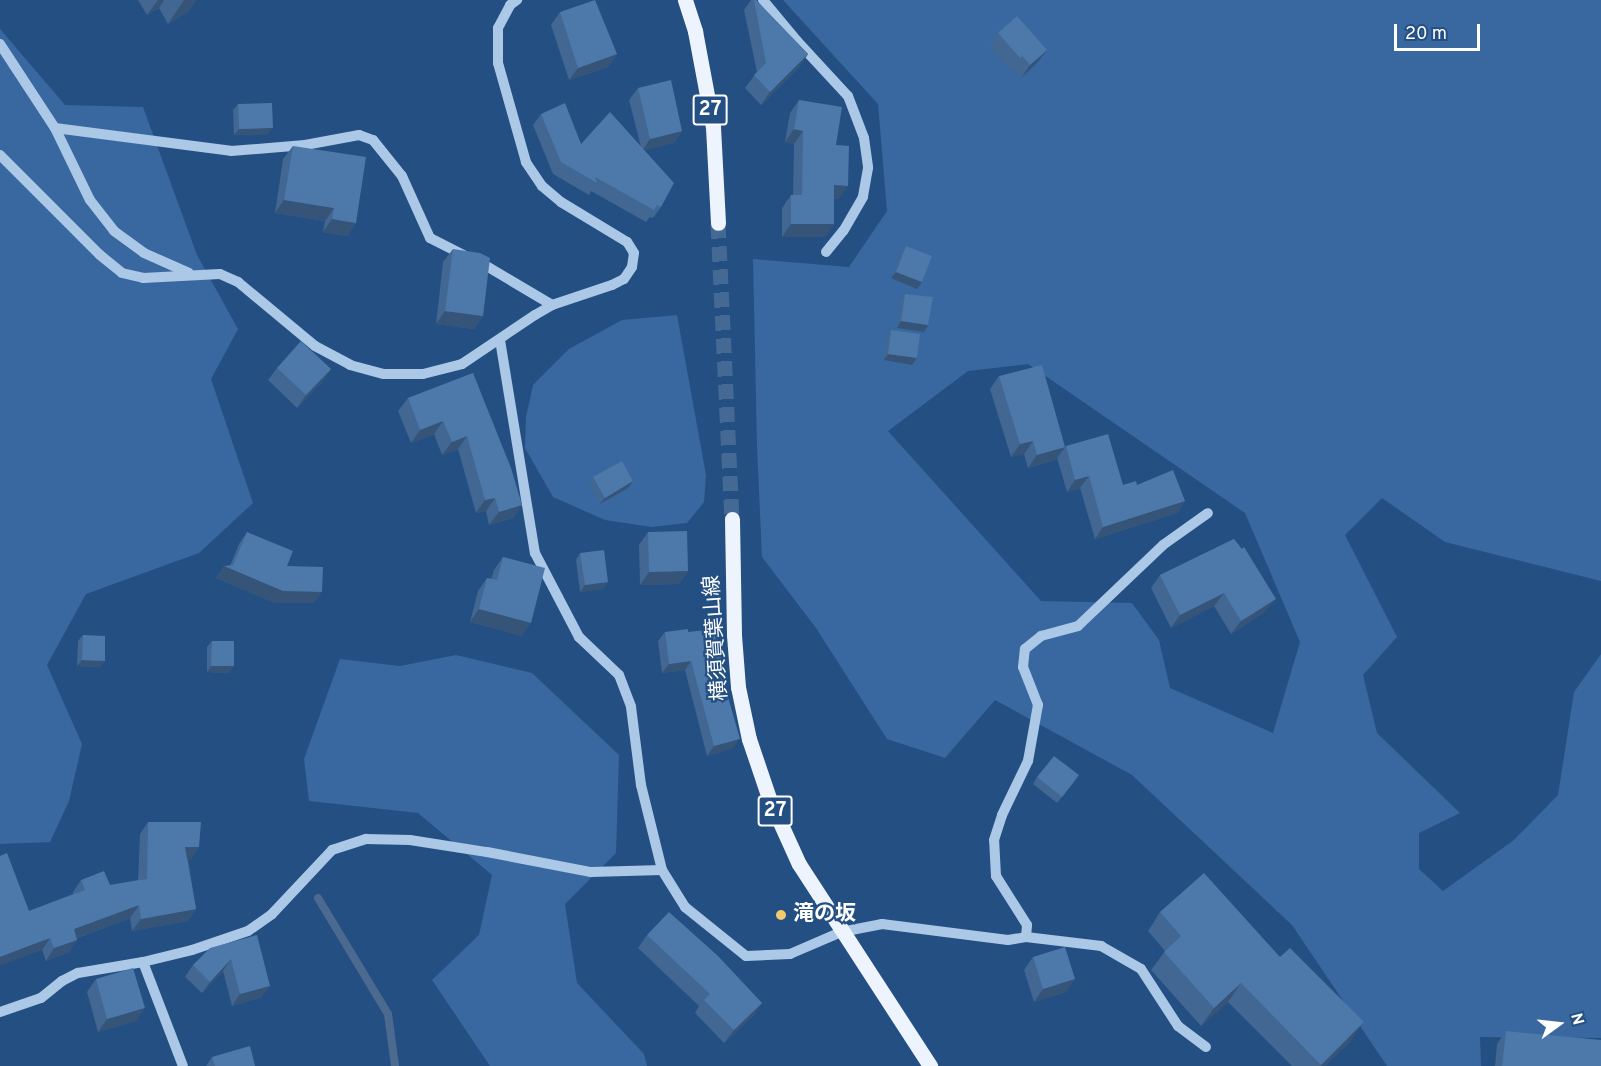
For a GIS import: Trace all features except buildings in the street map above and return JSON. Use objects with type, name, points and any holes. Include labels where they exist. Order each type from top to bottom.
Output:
[{"type":"main road","name":"27","points":[[685,0],[695,31],[713,127],[718,223]]},
{"type":"main road","name":"横須賀葉山線","points":[[732,519],[734,635],[738,687],[749,739],[769,798],[799,864],[930,1066]]},
{"type":"street","points":[[763,0],[797,42],[848,96],[864,138],[868,168],[862,197],[843,231],[826,252]]},
{"type":"street","points":[[0,155],[100,255],[122,273],[143,278],[220,274],[238,282],[315,346],[350,365],[384,374],[423,374],[462,364],[552,305],[624,279],[632,267],[634,253],[627,242],[561,202],[542,186],[526,162],[498,63],[498,28],[510,2]]},
{"type":"street","points":[[0,44],[55,128],[90,200],[114,231],[144,254],[192,275]]},
{"type":"street","points":[[55,128],[231,151],[305,145],[359,135],[373,140],[402,176],[430,238],[490,267],[552,305]]},
{"type":"street","points":[[500,340],[535,553],[579,637],[619,675],[631,707],[641,785],[662,870],[685,907],[746,956],[790,954],[841,932],[882,924],[1008,940],[1026,937],[1101,946],[1141,969],[1178,1026],[1206,1047]]},
{"type":"street","points":[[1026,937],[1027,925],[996,876],[994,840],[1002,815],[1028,760],[1038,705],[1023,667],[1025,649],[1041,636],[1078,626],[1163,545],[1208,513]]},
{"type":"street","points":[[3,1011],[41,998],[62,981],[78,973],[143,962],[192,950],[248,931],[272,914],[332,850],[366,839],[410,840],[591,872],[662,870]]},
{"type":"street","points":[[143,962],[183,1066]]},
{"type":"shaded area","points":[[783,0],[1601,0],[1601,581],[1445,542],[1382,498],[1345,535],[1397,637],[1363,675],[1377,733],[1460,813],[1419,833],[1419,869],[1443,891],[1514,840],[1558,795],[1574,692],[1601,654],[1601,1038],[1480,1037],[1481,1066],[1387,1066],[1292,925],[1132,775],[995,700],[945,758],[887,739],[816,628],[762,557],[753,259],[849,267],[887,211],[878,104]],"holes":[[[1028,364],[1245,513],[1300,642],[1273,733],[1170,688],[1159,640],[1132,603],[1041,601],[888,431],[968,371]]]},
{"type":"shaded area","points":[[0,29],[65,105],[143,107],[197,255],[238,329],[211,379],[253,503],[199,553],[86,594],[47,665],[82,744],[69,801],[50,842],[0,844]]},
{"type":"shaded area","points":[[677,315],[706,475],[704,502],[687,523],[652,527],[605,520],[553,497],[525,448],[526,417],[533,385],[569,349],[622,320]]},
{"type":"shaded area","points":[[456,655],[532,673],[619,755],[616,853],[565,904],[577,983],[644,1054],[647,1066],[490,1066],[432,980],[479,935],[492,875],[418,813],[309,801],[304,759],[340,659],[400,666]]},
{"type":"waterway","points":[[318,898],[388,1014],[395,1066]]},
{"type":"tunnel","points":[[718,223],[732,519]]},
{"type":"place","name":"滝の坂","points":[[781,915]]}]
